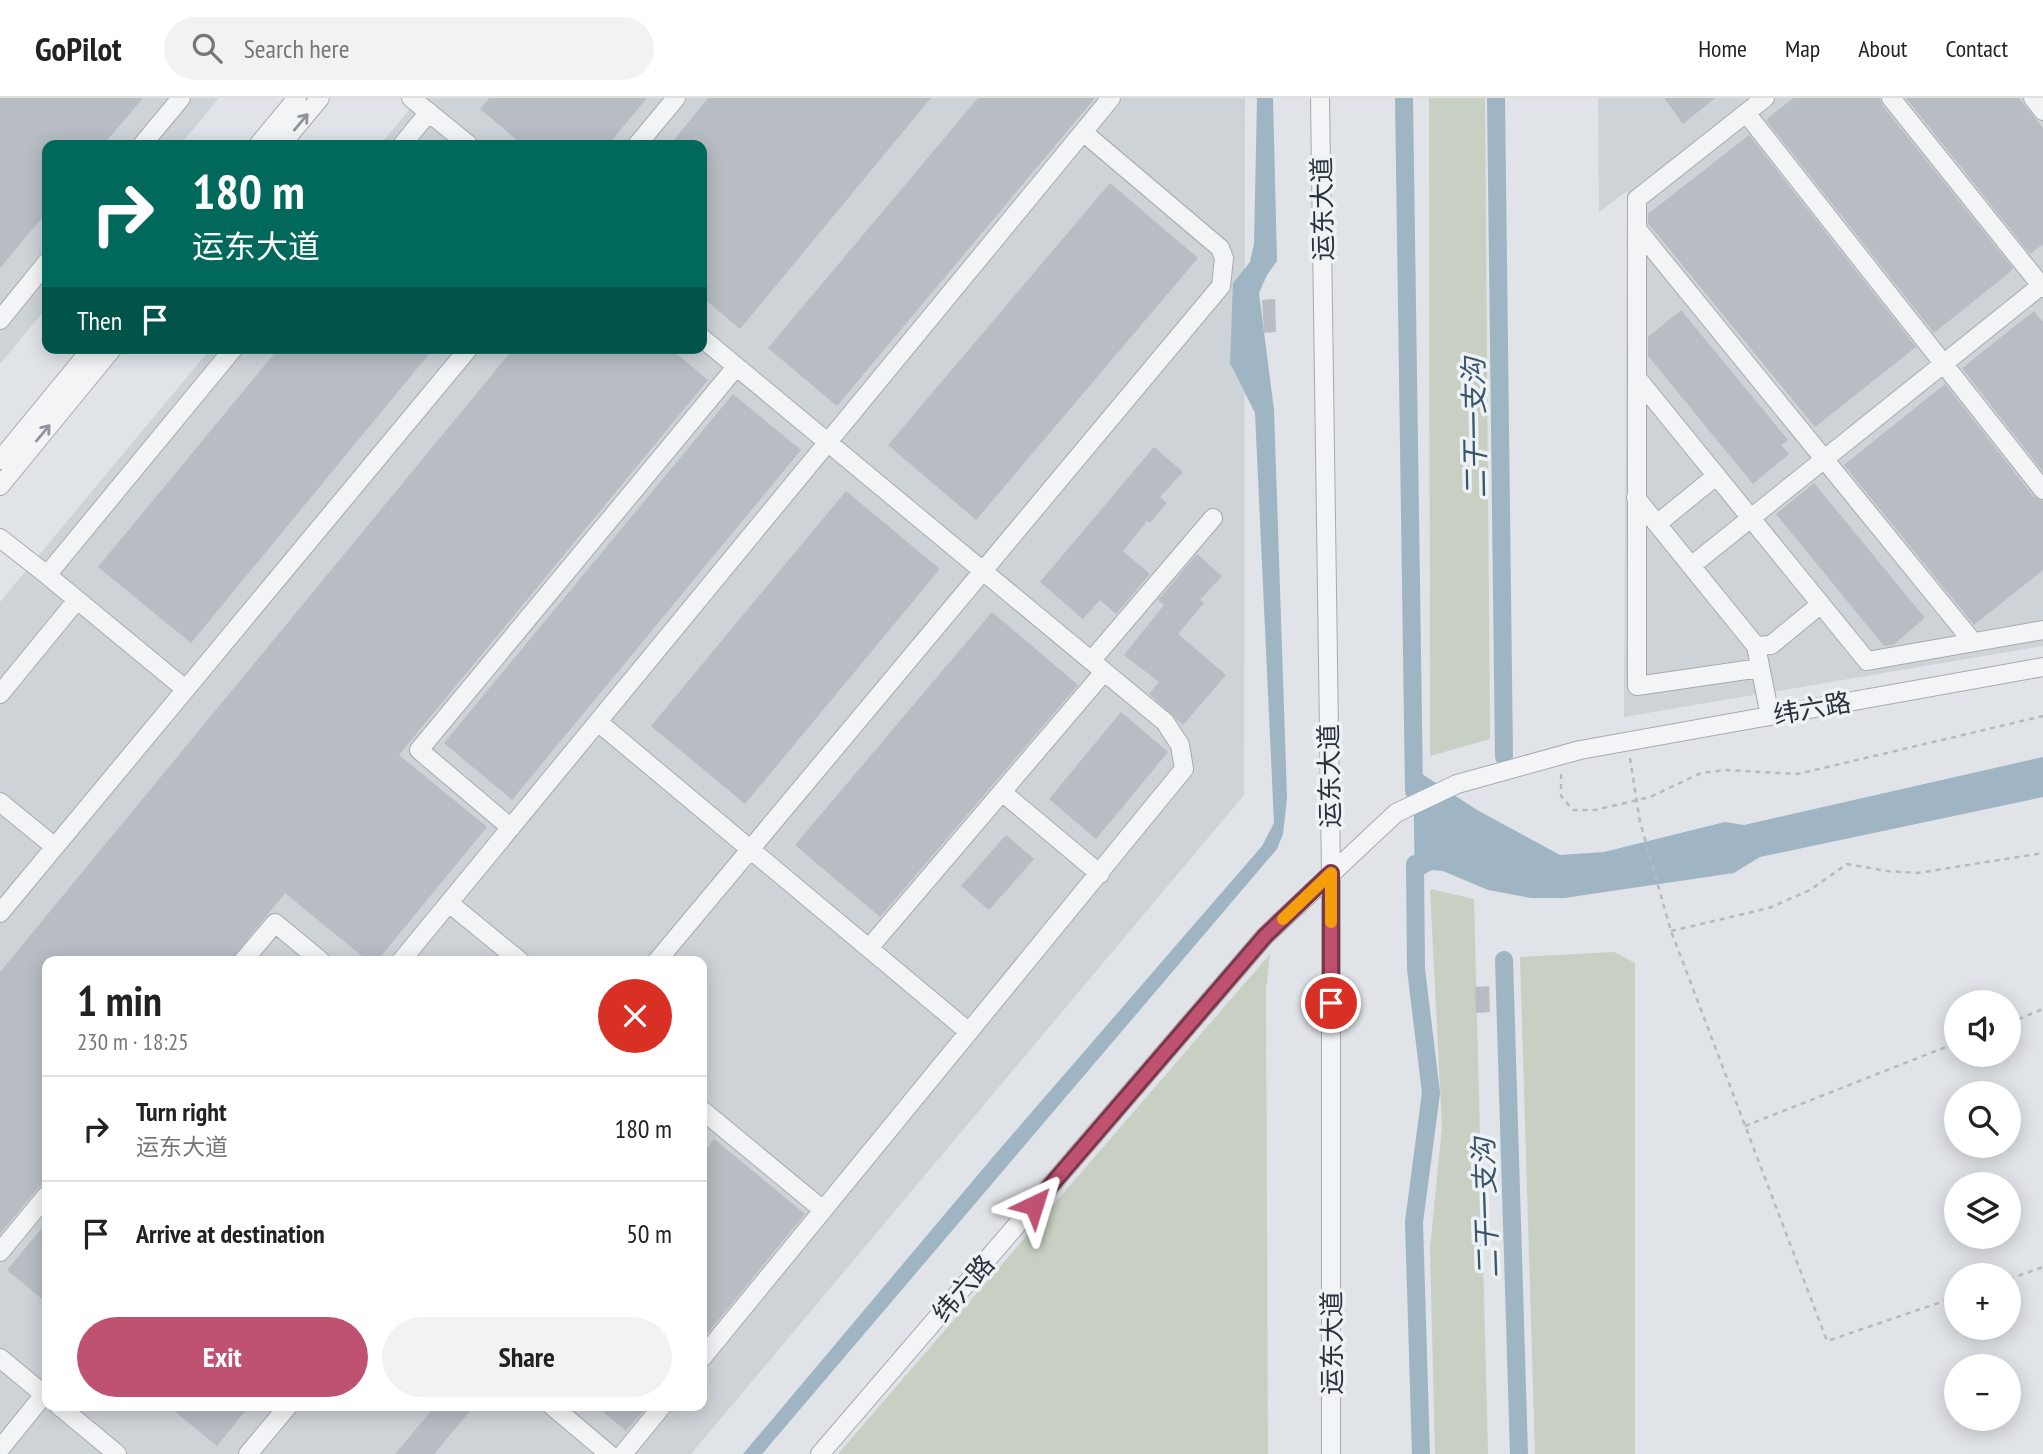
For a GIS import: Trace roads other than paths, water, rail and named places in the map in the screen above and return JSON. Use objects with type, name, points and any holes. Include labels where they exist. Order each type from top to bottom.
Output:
[{"type":"street","points":[[146,140],[181,98]]},
{"type":"street","points":[[262,140],[297,98]]},
{"type":"street","points":[[285,140],[320,98]]},
{"type":"street","points":[[411,98],[462,140]]},
{"type":"street","points":[[641,140],[676,98]]},
{"type":"street","points":[[405,956],[1111,98]]},
{"type":"street","name":"运东大道","points":[[1320,98],[1331,873],[1331,1454]]},
{"type":"street","points":[[1760,668],[1637,686],[1637,199],[1765,98]]},
{"type":"street","points":[[1691,566],[2042,286],[1891,98]]},
{"type":"street","points":[[2033,98],[2043,111]]},
{"type":"street","points":[[405,140],[429,112]]},
{"type":"street","points":[[1746,113],[2043,490]]},
{"type":"street","points":[[661,956],[1221,286],[1224,258],[1220,247],[1083,132]]},
{"type":"street","points":[[1637,229],[1973,642]]},
{"type":"street","points":[[0,320],[42,268]]},
{"type":"street","points":[[707,342],[1165,722],[1180,745],[1184,769],[707,1352]]},
{"type":"street","points":[[0,460],[87,354]]},
{"type":"street","points":[[0,486],[108,354]]},
{"type":"street","points":[[47,575],[229,354]]},
{"type":"street","points":[[0,913],[184,688],[464,354]]},
{"type":"street","points":[[511,828],[418,750],[736,367]]},
{"type":"street","points":[[1637,378],[1867,661],[2043,630]]},
{"type":"street","points":[[1657,524],[1716,476]]},
{"type":"street","points":[[1636,498],[1756,646],[1770,716]]},
{"type":"street","points":[[869,948],[1002,792],[1213,518]]},
{"type":"street","points":[[0,537],[184,688]]},
{"type":"street","points":[[0,694],[77,600]]},
{"type":"street","points":[[1756,646],[1771,645],[1821,604]]},
{"type":"street","name":"纬六路","points":[[820,1454],[1265,936],[1396,813],[1427,796],[1521,765],[1573,752],[2043,667]]},
{"type":"street","points":[[598,722],[969,1032]]},
{"type":"street","points":[[1002,792],[1100,874]]},
{"type":"street","points":[[0,802],[55,846]]},
{"type":"street","points":[[449,903],[514,956]]},
{"type":"street","points":[[247,956],[275,923],[315,956]]},
{"type":"street","points":[[707,1114],[823,1210]]},
{"type":"street","points":[[0,1252],[42,1201]]},
{"type":"street","points":[[0,1358],[42,1391]]},
{"type":"street","points":[[0,1449],[42,1404]]},
{"type":"street","points":[[66,1411],[117,1454]]},
{"type":"street","points":[[248,1454],[284,1411]]},
{"type":"street","points":[[558,1411],[609,1454]]},
{"type":"street","points":[[623,1454],[658,1411]]},
{"type":"water","points":[[1257,98],[1273,98],[1277,261],[1259,293],[1274,410],[1287,798],[1283,834],[1277,849],[762,1454],[743,1454],[992,1158],[1262,846],[1274,823],[1255,413],[1230,363],[1233,283],[1250,262],[1254,244]]},
{"type":"water","points":[[2043,757],[2043,797],[1760,857],[1734,873],[1564,898],[1531,898],[1488,890],[1443,871],[1432,870],[1423,875],[1415,888],[1413,768],[1477,810],[1560,855],[1604,852],[1725,822],[1744,825]]},
{"type":"waterway","points":[[1404,98],[1414,791]]},
{"type":"waterway","name":"二干一支沟","points":[[1496,98],[1504,757]]},
{"type":"waterway","points":[[1415,864],[1416,969],[1431,1093],[1414,1222],[1421,1454]]},
{"type":"waterway","name":"二干一支沟","points":[[1504,960],[1519,1454]]}]
